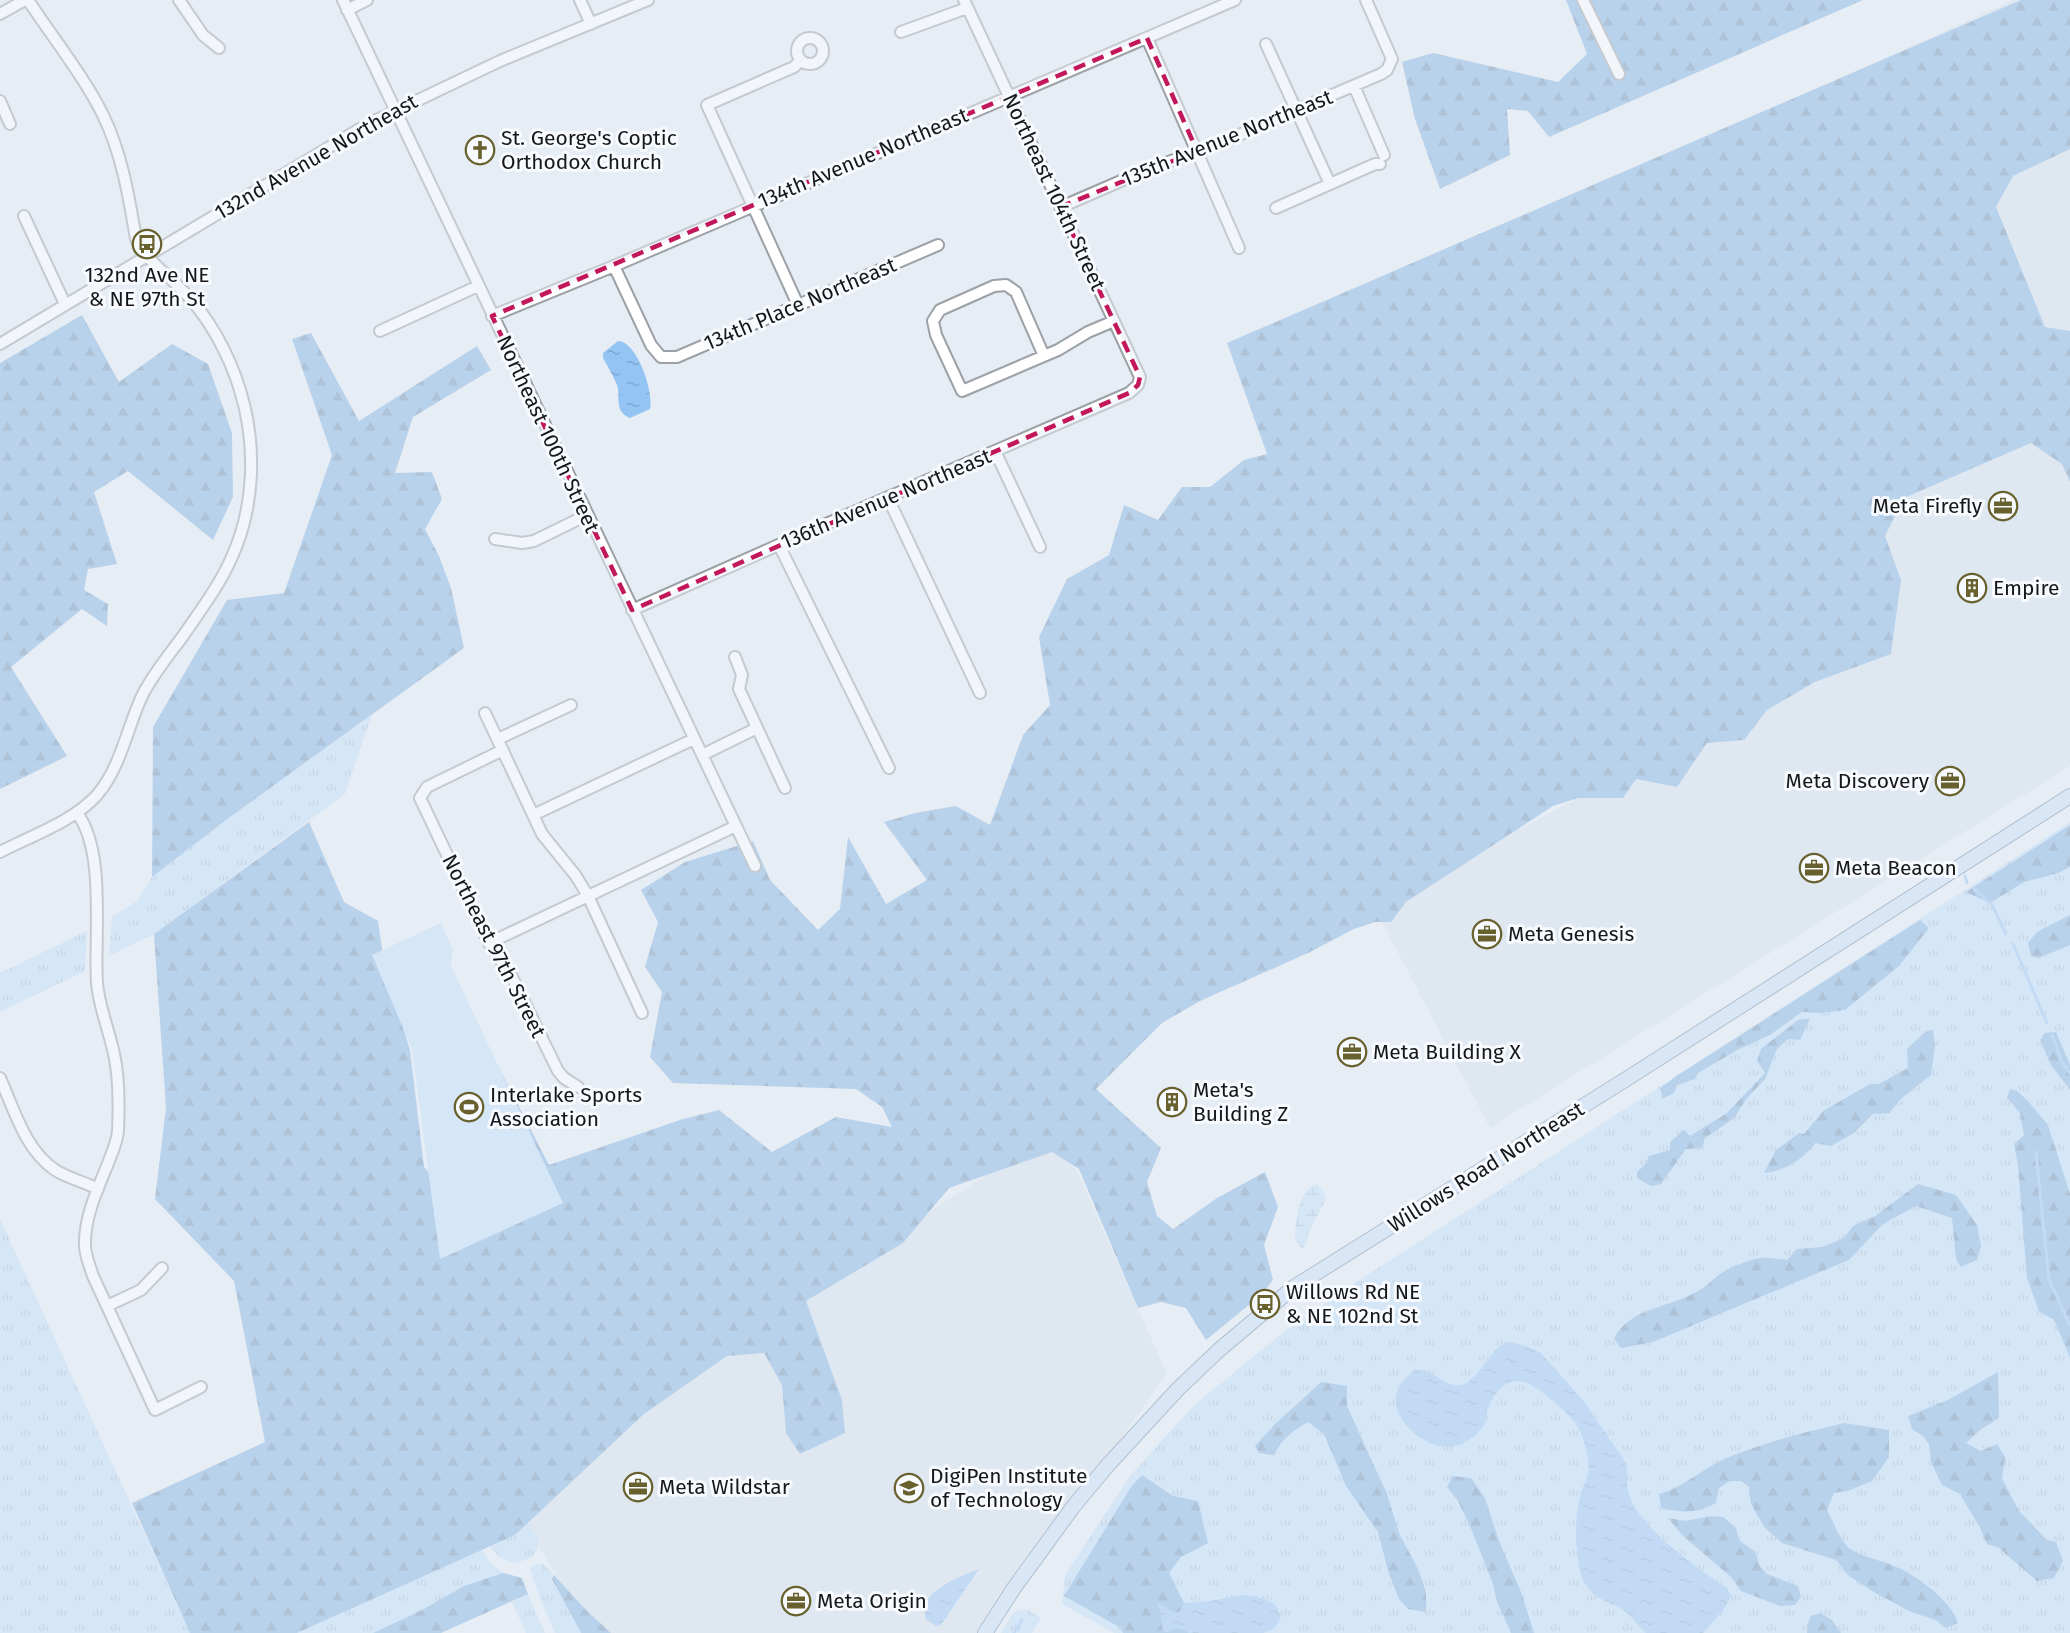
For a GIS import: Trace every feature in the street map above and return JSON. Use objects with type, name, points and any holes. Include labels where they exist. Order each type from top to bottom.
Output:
[{"type":"main road","name":"Willows Road Northeast","points":[[985,1633],[1073,1506],[1107,1466],[1171,1396],[1202,1366],[1294,1287],[1628,1078],[2070,796]]},
{"type":"street","points":[[0,14],[26,0],[104,116],[116,146],[127,187],[136,239],[145,256],[197,307],[215,334],[240,388],[247,414],[251,462],[249,503],[242,532],[221,579],[152,678],[110,777],[97,795],[77,813],[0,852]]},
{"type":"street","points":[[179,0],[203,35],[219,48]]},
{"type":"street","points":[[345,5],[367,0]]},
{"type":"street","points":[[580,0],[591,24]]},
{"type":"street","name":"132nd Avenue Northeast","points":[[0,344],[316,154],[395,110],[500,62],[648,0]]},
{"type":"street","name":"134th Avenue Northeast","points":[[492,316],[1235,0]]},
{"type":"street","name":"135th Avenue Northeast","points":[[1060,207],[1381,74],[1391,64],[1390,52],[1366,0]]},
{"type":"street","points":[[1583,0],[1618,74]]},
{"type":"street","points":[[901,32],[966,4]]},
{"type":"street","name":"Northeast 104th Street","points":[[966,4],[1140,377],[1138,385]]},
{"type":"street","name":"Northeast 100th Street","points":[[345,5],[755,866]]},
{"type":"street","points":[[1147,38],[1239,248]]},
{"type":"street","points":[[1266,44],[1330,184]]},
{"type":"street","points":[[798,304],[707,105],[794,67],[801,60]]},
{"type":"street","points":[[1276,208],[1382,159],[1354,86]]},
{"type":"street","points":[[0,101],[10,124]]},
{"type":"street","points":[[24,216],[65,304]]},
{"type":"street","name":"134th Place Northeast","points":[[614,266],[651,345],[661,357],[677,357],[938,245]]},
{"type":"street","points":[[1044,356],[1016,292],[1006,285],[994,286],[940,310],[933,321],[936,335],[962,391],[1068,346],[1088,332],[1113,321]]},
{"type":"street","points":[[380,331],[478,286]]},
{"type":"street","name":"136th Avenue Northeast","points":[[632,610],[1129,393],[1138,385]]},
{"type":"street","points":[[995,451],[1040,547]]},
{"type":"street","points":[[888,498],[980,693]]},
{"type":"street","points":[[495,539],[522,543],[534,541],[587,515]]},
{"type":"street","points":[[779,545],[889,768]]},
{"type":"street","points":[[735,657],[742,675],[739,689],[785,788]]},
{"type":"street","points":[[498,739],[571,705]]},
{"type":"street","points":[[485,713],[542,834],[576,876],[588,896],[642,1013]]},
{"type":"street","points":[[702,755],[757,729]]},
{"type":"street","points":[[533,815],[694,739]]},
{"type":"street","name":"Northeast 97th Street","points":[[503,750],[426,787],[420,798],[489,943],[512,977],[558,1071],[578,1087]]},
{"type":"street","points":[[77,813],[84,822],[91,839],[98,923],[97,983],[114,1055],[118,1134],[86,1226],[85,1245],[93,1276],[155,1410],[201,1387]]},
{"type":"street","points":[[489,943],[736,826]]},
{"type":"street","points":[[0,1078],[29,1142],[40,1158],[69,1178],[98,1189]]},
{"type":"street","points":[[107,1306],[141,1290],[162,1268]]},
{"type":"highlighted area","points":[[1147,38],[1197,151],[1060,207],[1140,377],[1138,385],[1129,393],[632,610],[492,316]]},
{"type":"shaded area","points":[[2013,0],[2070,0],[2070,766],[1490,1128],[1374,907],[1869,641],[1774,108]]},
{"type":"shaded area","points":[[1053,1147],[1077,1171],[1167,1374],[981,1633],[590,1633],[512,1501],[659,1382],[1017,1156]]},
{"type":"green space","points":[[1566,0],[1863,0],[1549,137],[1528,111],[1507,109],[1510,155],[1440,189],[1415,119],[1402,62],[1433,53],[1558,82],[1587,54]]},
{"type":"green space","points":[[2021,0],[2070,0],[2070,149],[2013,176],[1996,207],[2045,327],[2070,331],[2070,482],[2062,464],[2031,443],[1904,498],[1885,536],[1901,580],[1891,654],[1815,682],[1767,710],[1744,740],[1707,743],[1677,787],[1636,779],[1623,798],[1578,798],[1553,806],[1406,902],[1391,922],[1375,922],[1354,929],[1308,953],[1200,1001],[1162,1023],[1096,1089],[1161,1148],[1147,1182],[1157,1216],[1173,1229],[1217,1198],[1265,1172],[1278,1207],[1264,1245],[1273,1280],[1261,1295],[1206,1340],[1186,1308],[1161,1302],[1138,1308],[1079,1169],[1052,1152],[949,1188],[903,1243],[806,1301],[842,1400],[845,1433],[800,1454],[786,1433],[782,1385],[764,1353],[727,1356],[644,1414],[515,1535],[297,1633],[190,1633],[132,1503],[265,1442],[234,1281],[155,1199],[166,1108],[154,934],[309,822],[344,902],[378,921],[385,969],[410,1050],[424,1167],[455,1203],[457,986],[549,1165],[683,1119],[719,1110],[772,1152],[836,1117],[892,1127],[882,1107],[856,1089],[673,1083],[650,1057],[662,992],[645,967],[658,922],[641,890],[685,862],[753,841],[770,880],[818,930],[840,909],[848,837],[886,904],[927,880],[884,822],[915,813],[956,806],[990,825],[1023,735],[1050,705],[1039,637],[1067,579],[1109,555],[1124,505],[1158,520],[1182,487],[1210,487],[1244,460],[1267,454],[1227,343]]},
{"type":"green space","points":[[82,315],[119,382],[172,344],[208,364],[232,433],[233,497],[213,540],[128,471],[94,492],[117,564],[88,569],[84,590],[108,604],[107,626],[82,609],[11,667],[67,756],[0,789],[0,363]]},
{"type":"green space","points":[[311,333],[359,421],[477,346],[491,370],[413,417],[395,473],[432,472],[442,499],[425,529],[439,556],[451,588],[464,648],[230,817],[152,877],[153,727],[227,600],[284,593],[332,455],[292,339]]},
{"type":"green space","points":[[372,715],[345,794],[154,934],[109,956],[112,917],[137,901],[152,877],[230,817]]},
{"type":"green space","points":[[2070,822],[2070,1633],[1114,1633],[1062,1604],[1065,1575],[1130,1476],[1194,1405],[1285,1331],[1358,1281]]},
{"type":"green space","points":[[2070,825],[2070,867],[2058,873],[2024,882],[1990,903],[1966,892]]},
{"type":"green space","points":[[2070,915],[2070,945],[2039,958],[2031,956],[2028,943],[2037,932]]},
{"type":"green space","points":[[1920,920],[1929,928],[1899,966],[1845,1010],[1821,1013],[1802,1012],[1770,1035],[1739,1049],[1698,1073],[1695,1079],[1677,1085],[1674,1093],[1662,1099],[1661,1088],[1675,1077]]},
{"type":"green space","name":"Interlake Sports Association","points":[[441,923],[453,950],[451,966],[563,1203],[440,1259],[412,1049],[372,955]]},
{"type":"green space","points":[[87,931],[85,971],[0,1012],[0,973]]},
{"type":"green space","points":[[1810,1019],[1800,1040],[1788,1039],[1777,1049],[1765,1079],[1747,1098],[1734,1118],[1705,1138],[1702,1148],[1686,1149],[1661,1184],[1651,1186],[1637,1178],[1637,1172],[1646,1164],[1649,1156],[1670,1150],[1670,1142],[1684,1130],[1690,1136],[1727,1113],[1765,1073],[1757,1061],[1761,1049],[1798,1020]]},
{"type":"green space","points":[[1933,1030],[1935,1046],[1931,1075],[1902,1098],[1889,1113],[1873,1114],[1854,1133],[1831,1146],[1815,1143],[1792,1164],[1764,1173],[1776,1150],[1799,1133],[1804,1134],[1823,1111],[1870,1084],[1879,1084],[1908,1068],[1907,1049],[1926,1031]]},
{"type":"green space","points":[[2056,1032],[2070,1065],[2070,1090],[2051,1065],[2040,1040],[2045,1033]]},
{"type":"green space","points":[[2010,1089],[2017,1091],[2028,1101],[2048,1125],[2070,1194],[2070,1357],[2054,1320],[2039,1311],[2027,1278],[2018,1166],[2014,1144],[2024,1135],[2020,1113],[2007,1098]]},
{"type":"green space","points":[[1316,1184],[1323,1190],[1326,1199],[1311,1227],[1306,1245],[1302,1249],[1295,1239],[1299,1208],[1305,1194]]},
{"type":"green space","points":[[1918,1184],[1956,1195],[1977,1225],[1981,1246],[1977,1260],[1961,1267],[1956,1259],[1952,1218],[1916,1206],[1883,1224],[1849,1260],[1653,1342],[1621,1348],[1614,1339],[1629,1321],[1640,1314],[1698,1291],[1720,1274],[1737,1265],[1759,1258],[1787,1260],[1797,1249],[1822,1247],[1844,1238],[1853,1226],[1875,1216]]},
{"type":"green space","points":[[0,1219],[190,1633],[0,1633]]},
{"type":"green space","points":[[1998,1372],[1999,1418],[1980,1430],[1966,1443],[1981,1451],[1997,1444],[2005,1457],[2002,1479],[2019,1511],[2047,1540],[2056,1542],[2063,1561],[2054,1578],[2037,1581],[1999,1548],[1987,1544],[1960,1494],[1942,1485],[1931,1462],[1929,1444],[1923,1436],[1912,1429],[1908,1416],[1948,1400]]},
{"type":"green space","points":[[1321,1382],[1347,1386],[1347,1406],[1387,1494],[1399,1533],[1418,1569],[1426,1592],[1426,1612],[1408,1609],[1399,1599],[1389,1574],[1378,1532],[1346,1486],[1324,1434],[1308,1422],[1288,1436],[1274,1455],[1259,1453],[1255,1446],[1274,1425]]},
{"type":"green space","points":[[1844,1423],[1889,1430],[1889,1457],[1872,1481],[1848,1491],[1834,1493],[1827,1510],[1839,1534],[1852,1550],[1903,1570],[1932,1589],[1948,1606],[1958,1623],[1945,1628],[1936,1620],[1911,1612],[1872,1591],[1849,1576],[1836,1560],[1782,1543],[1764,1527],[1751,1504],[1749,1487],[1741,1481],[1730,1481],[1719,1488],[1716,1503],[1701,1509],[1683,1512],[1661,1508],[1659,1494],[1677,1487],[1720,1461],[1771,1442]]},
{"type":"green space","points":[[1142,1475],[1173,1496],[1198,1501],[1208,1543],[1181,1557],[1169,1573],[1184,1603],[1181,1611],[1175,1613],[1158,1604],[1168,1632],[1176,1628],[1184,1629],[1189,1633],[1123,1633],[1121,1628],[1064,1596],[1131,1487]]},
{"type":"green space","points":[[1453,1476],[1471,1478],[1485,1498],[1534,1633],[1511,1633],[1497,1602],[1493,1584],[1470,1526],[1458,1501],[1447,1487]]},
{"type":"green space","points":[[1711,1516],[1723,1517],[1736,1528],[1739,1540],[1755,1552],[1760,1566],[1767,1574],[1798,1586],[1801,1597],[1795,1605],[1780,1606],[1741,1591],[1732,1578],[1682,1535],[1668,1518],[1685,1521]]},
{"type":"green space","points":[[527,1523],[539,1538],[535,1554],[528,1559],[512,1563],[498,1556],[490,1546],[515,1535]]},
{"type":"green space","points":[[482,1549],[489,1561],[503,1573],[464,1586],[420,1611],[373,1633],[297,1633]]},
{"type":"green space","points":[[543,1563],[554,1575],[552,1579],[581,1633],[555,1633],[530,1569],[534,1565]]},
{"type":"green space","points":[[503,1573],[522,1578],[528,1594],[441,1633],[373,1633],[420,1611],[464,1586]]},
{"type":"green space","points":[[554,1575],[611,1633],[581,1633],[552,1579]]},
{"type":"green space","points":[[528,1594],[545,1633],[526,1633],[512,1602]]},
{"type":"green space","points":[[1028,1610],[1041,1618],[1032,1633],[1001,1633],[1013,1613]]},
{"type":"green space","points":[[1820,1613],[1832,1620],[1841,1633],[1807,1633],[1811,1616]]},
{"type":"water","points":[[618,341],[625,343],[638,358],[647,380],[651,401],[650,409],[630,418],[619,407],[617,385],[603,358],[603,353]]},
{"type":"water","points":[[1508,1342],[1524,1345],[1541,1353],[1582,1399],[1626,1463],[1628,1491],[1642,1518],[1669,1545],[1727,1588],[1731,1596],[1724,1609],[1703,1633],[1646,1633],[1622,1609],[1596,1596],[1586,1585],[1579,1568],[1576,1536],[1579,1503],[1588,1474],[1585,1445],[1579,1429],[1571,1418],[1533,1386],[1518,1381],[1506,1384],[1492,1400],[1482,1428],[1459,1445],[1448,1447],[1436,1445],[1414,1433],[1405,1424],[1396,1403],[1397,1392],[1402,1382],[1414,1370],[1427,1372],[1449,1384],[1461,1385],[1470,1380],[1497,1349]]},
{"type":"water","points":[[979,1569],[941,1625],[936,1626],[926,1620],[925,1606],[936,1591]]},
{"type":"water","points":[[1244,1595],[1255,1596],[1275,1604],[1281,1617],[1275,1628],[1263,1633],[1189,1633],[1184,1629],[1176,1628],[1168,1632],[1163,1631],[1158,1603],[1175,1613],[1181,1611],[1184,1603]]},
{"type":"waterway","points":[[1965,876],[1967,883]]},
{"type":"waterway","points":[[1974,889],[1992,905],[2006,934]]},
{"type":"waterway","points":[[2013,944],[2047,1023]]},
{"type":"waterway","points":[[2052,1035],[2062,1062],[2070,1073]]},
{"type":"waterway","points":[[2036,1152],[2049,1280],[2070,1325]]},
{"type":"waterway","points":[[1014,1633],[1022,1620]]},
{"type":"place","name":"St. George's Coptic Orthodox Church","points":[[480,150]]},
{"type":"place","name":"132nd Ave NE & NE 97th St","points":[[147,244]]},
{"type":"place","name":"Meta Firefly","points":[[2003,506]]},
{"type":"place","name":"Empire","points":[[1972,588]]},
{"type":"place","name":"Meta Discovery","points":[[1950,781]]},
{"type":"place","name":"Meta Beacon","points":[[1814,868]]},
{"type":"place","name":"Meta Genesis","points":[[1487,934]]},
{"type":"place","name":"Meta Building X","points":[[1352,1052]]},
{"type":"place","name":"Meta's Building Z","points":[[1172,1102]]},
{"type":"place","name":"Interlake Sports Association","points":[[469,1107]]},
{"type":"place","name":"Willows Rd NE & NE 102nd St","points":[[1265,1304]]},
{"type":"place","name":"Meta Wildstar","points":[[638,1487]]},
{"type":"place","name":"DigiPen Institute of Technology","points":[[909,1488]]},
{"type":"place","name":"Meta Origin","points":[[796,1601]]}]
